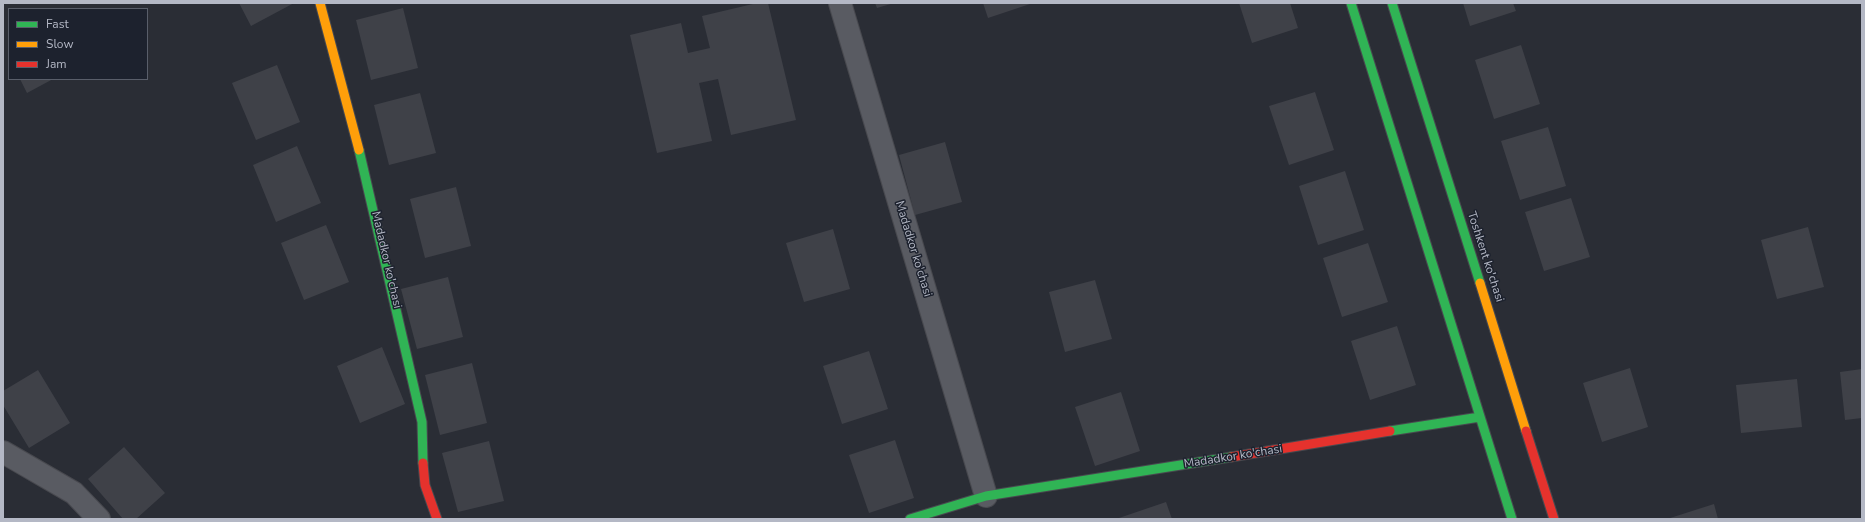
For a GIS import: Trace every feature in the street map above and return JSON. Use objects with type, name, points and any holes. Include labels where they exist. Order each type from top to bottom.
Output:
[{"type":"main road","name":"Madadkor ko'chasi","points":[[320,3],[366,174],[422,422],[422,454],[425,486],[437,519]]},
{"type":"main road","points":[[1351,3],[1512,519]]},
{"type":"main road","name":"Toshkent ko'chasi","points":[[1392,3],[1554,519]]},
{"type":"main road","name":"Madadkor ko'chasi","points":[[910,519],[986,496],[1480,418]]},
{"type":"street","name":"Madadkor ko'chasi","points":[[840,3],[986,496]]},
{"type":"street","points":[[3,452],[74,493],[99,519]]},
{"type":"building","points":[[239,3],[294,3],[251,26]]},
{"type":"building","points":[[757,3],[768,3],[796,120],[731,135],[718,79],[699,83],[712,141],[657,153],[630,35],[681,23],[688,53],[710,48],[702,16]]},
{"type":"building","points":[[875,3],[894,3],[877,8]]},
{"type":"building","points":[[983,3],[1033,3],[988,18]]},
{"type":"building","points":[[1239,3],[1290,3],[1298,28],[1252,43]]},
{"type":"building","points":[[1463,3],[1513,3],[1516,11],[1470,26]]},
{"type":"building","points":[[403,8],[418,68],[371,80],[356,20]]},
{"type":"building","points":[[1521,45],[1540,104],[1494,119],[1475,60]]},
{"type":"building","points":[[277,65],[300,122],[256,140],[232,83]]},
{"type":"building","points":[[20,80],[51,80],[27,93]]},
{"type":"building","points":[[1315,92],[1334,150],[1289,165],[1269,106]]},
{"type":"building","points":[[420,93],[436,153],[389,165],[374,105]]},
{"type":"building","points":[[1548,127],[1566,186],[1520,200],[1501,141]]},
{"type":"building","points":[[945,142],[962,202],[915,215],[899,155]]},
{"type":"building","points":[[297,146],[321,203],[276,222],[253,165]]},
{"type":"building","points":[[1345,171],[1364,230],[1318,245],[1299,186]]},
{"type":"building","points":[[456,187],[471,246],[425,258],[410,199]]},
{"type":"building","points":[[1571,198],[1590,257],[1544,271],[1525,212]]},
{"type":"building","points":[[326,225],[349,282],[304,300],[281,243]]},
{"type":"building","points":[[1808,227],[1824,287],[1777,299],[1761,240]]},
{"type":"building","points":[[833,229],[850,289],[804,302],[786,243]]},
{"type":"building","points":[[1368,243],[1388,302],[1342,317],[1323,258]]},
{"type":"building","points":[[448,277],[463,337],[417,349],[401,289]]},
{"type":"building","points":[[1095,280],[1112,339],[1065,352],[1049,292]]},
{"type":"building","points":[[1397,326],[1416,385],[1370,400],[1351,341]]},
{"type":"building","points":[[382,347],[405,404],[360,423],[337,366]]},
{"type":"building","points":[[869,351],[888,409],[842,424],[823,366]]},
{"type":"building","points":[[472,363],[487,423],[440,435],[425,375]]},
{"type":"building","points":[[1630,368],[1648,427],[1602,442],[1583,383]]},
{"type":"building","points":[[1862,369],[1862,418],[1845,420],[1840,372]]},
{"type":"building","points":[[38,370],[70,423],[29,448],[3,405],[3,391]]},
{"type":"building","points":[[1797,379],[1802,427],[1741,433],[1736,385]]},
{"type":"building","points":[[1121,392],[1140,451],[1095,466],[1075,407]]},
{"type":"building","points":[[895,440],[914,498],[869,513],[849,455]]},
{"type":"building","points":[[489,441],[504,501],[458,512],[442,453]]},
{"type":"building","points":[[124,447],[165,493],[136,519],[123,519],[88,479]]},
{"type":"building","points":[[1166,502],[1172,519],[1116,519]]},
{"type":"building","points":[[1714,504],[1718,519],[1667,519]]},
{"type":"traffic: fast","points":[[1351,3],[1512,519]]},
{"type":"traffic: fast","points":[[1392,3],[1480,283]]},
{"type":"traffic: fast","points":[[359,150],[422,422],[423,463]]},
{"type":"traffic: fast","points":[[1390,431],[1480,417]]},
{"type":"traffic: fast","points":[[910,519],[986,496],[1231,457]]},
{"type":"traffic: slow","points":[[320,3],[359,150]]},
{"type":"traffic: slow","points":[[1480,283],[1526,431]]},
{"type":"traffic: jam","points":[[1231,457],[1390,431]]},
{"type":"traffic: jam","points":[[1526,431],[1554,519]]},
{"type":"traffic: jam","points":[[423,463],[425,485],[437,519]]}]
